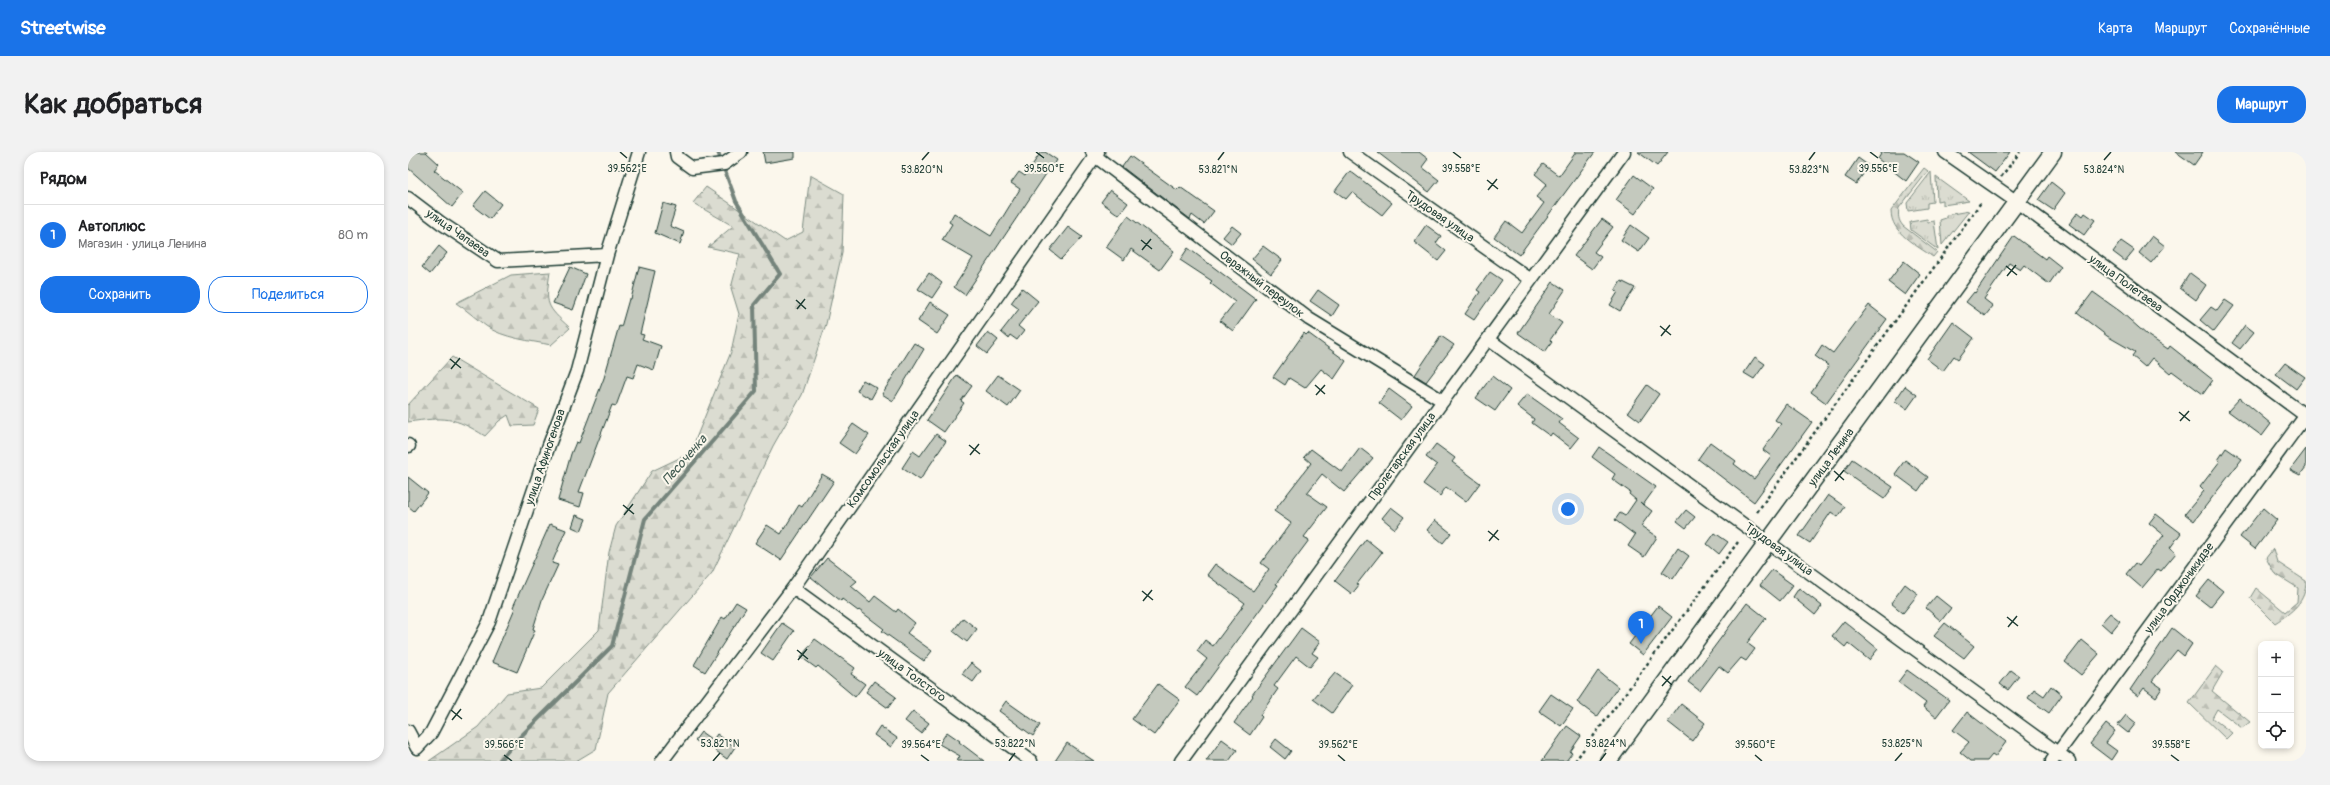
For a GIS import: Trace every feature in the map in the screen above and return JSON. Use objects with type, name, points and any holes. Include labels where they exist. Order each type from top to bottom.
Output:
[{"type":"street","name":"улица Афиногенова","points":[[408,731],[417,748],[431,733],[489,622],[549,445],[577,371],[607,255],[639,152]]},
{"type":"street","points":[[676,152],[677,157],[692,168],[724,164],[741,152]]},
{"type":"street","name":"Трудовая улица","points":[[1350,152],[1531,280]]},
{"type":"street","name":"Пролетарская улица","points":[[1181,761],[1624,152]]},
{"type":"street","name":"улица Полетаева","points":[[1945,152],[2017,202],[2306,415]]},
{"type":"street","name":"улица Ленина","points":[[1608,761],[2053,152]]},
{"type":"street","name":"Овражный переулок","points":[[1095,153],[1309,319],[1443,401]]},
{"type":"street","name":"Комсомольская улица","points":[[662,761],[793,588],[1095,153]]},
{"type":"street","name":"улица Чапаева","points":[[408,198],[440,223],[498,261],[607,255]]},
{"type":"street","name":"Трудовая улица","points":[[1488,339],[1769,541],[2055,757],[2069,761]]},
{"type":"street","name":"улица Орджоникидзе","points":[[2055,757],[2306,415]]},
{"type":"street","name":"улица Толстого","points":[[793,588],[1032,761]]},
{"type":"path","points":[[2000,179],[2020,152]]},
{"type":"path","points":[[1757,512],[1982,201]]},
{"type":"path","points":[[1575,761],[1738,542]]},
{"type":"green space","points":[[1924,168],[1928,171],[1899,208],[1899,220],[1903,226],[1937,252],[1933,257],[1912,243],[1900,232],[1892,219],[1891,211]]},
{"type":"green space","points":[[1931,172],[1933,202],[1927,203],[1927,208],[1908,211],[1907,203]]},
{"type":"green space","points":[[810,175],[844,194],[842,253],[826,324],[802,395],[773,446],[712,573],[608,693],[596,749],[576,761],[429,761],[478,727],[507,693],[541,688],[599,630],[609,552],[616,526],[652,471],[690,453],[731,352],[739,314],[731,288],[740,254],[708,247],[733,226],[693,203],[706,187],[785,241],[803,232]]},
{"type":"green space","points":[[1936,177],[1969,201],[1943,205],[1943,200],[1937,201]]},
{"type":"green space","points":[[1969,211],[1942,245],[1940,220],[1946,218],[1946,215]]},
{"type":"green space","points":[[1927,219],[1928,222],[1934,221],[1938,250],[1911,230],[1910,222]]},
{"type":"green space","points":[[550,272],[548,292],[549,304],[556,315],[570,328],[551,345],[517,338],[493,330],[456,303],[511,275]]},
{"type":"green space","points":[[452,357],[539,409],[533,425],[512,426],[508,415],[499,421],[485,436],[456,421],[431,419],[408,422],[408,405]]},
{"type":"green space","points":[[2273,549],[2277,562],[2306,581],[2304,595],[2301,601],[2287,615],[2275,623],[2250,598],[2256,588],[2285,612],[2297,602],[2298,588],[2274,573],[2266,558]]},
{"type":"green space","points":[[2216,666],[2223,672],[2212,691],[2250,722],[2242,728],[2217,709],[2212,718],[2232,733],[2226,739],[2189,703]]},
{"type":"building","points":[[408,152],[426,152],[439,164],[434,170],[463,193],[452,207],[408,168]]},
{"type":"building","points":[[763,152],[795,152],[795,158],[765,163]]},
{"type":"building","points":[[1041,152],[1045,152],[1057,160],[1050,172],[1048,171],[965,295],[954,287],[973,258],[942,240],[952,224],[949,222],[954,213],[991,236],[1020,189],[1011,183],[1019,172],[1025,176]]},
{"type":"building","points":[[1377,152],[1419,152],[1428,159],[1422,167],[1439,180],[1429,192]]},
{"type":"building","points":[[1576,152],[1595,152],[1519,255],[1494,237],[1506,221],[1522,233],[1544,203],[1536,197],[1547,184],[1535,174],[1543,164],[1559,176]]},
{"type":"building","points":[[1638,152],[1668,152],[1657,166]]},
{"type":"building","points":[[1882,152],[1904,152],[1919,162],[1906,181],[1878,159]]},
{"type":"building","points":[[1968,152],[2010,152],[1995,172]]},
{"type":"building","points":[[2176,152],[2203,152],[2194,165]]},
{"type":"building","points":[[1130,156],[1177,190],[1180,187],[1214,211],[1204,224],[1192,215],[1190,219],[1122,167]]},
{"type":"building","points":[[1858,158],[1869,166],[1856,184],[1845,177]]},
{"type":"building","points":[[1350,171],[1392,203],[1382,215],[1352,192],[1346,199],[1335,191]]},
{"type":"building","points":[[1634,175],[1653,189],[1635,214],[1616,200]]},
{"type":"building","points":[[2051,182],[2065,193],[2053,210],[2038,200]]},
{"type":"building","points":[[1110,190],[1128,203],[1119,215],[1101,202]]},
{"type":"building","points":[[485,191],[501,204],[490,219],[473,206]]},
{"type":"building","points":[[663,203],[676,207],[670,226],[684,232],[680,244],[655,233]]},
{"type":"building","points":[[2078,212],[2083,216],[2085,213],[2095,220],[2084,235],[2069,224]]},
{"type":"building","points":[[1128,216],[1174,251],[1160,270],[1131,249],[1124,260],[1106,247]]},
{"type":"building","points":[[1602,219],[1613,227],[1594,252],[1601,257],[1592,269],[1574,256]]},
{"type":"building","points":[[1426,225],[1441,236],[1436,243],[1446,251],[1438,261],[1414,242]]},
{"type":"building","points":[[1631,225],[1649,238],[1639,252],[1621,240]]},
{"type":"building","points":[[1232,226],[1241,233],[1232,244],[1223,237]]},
{"type":"building","points":[[1068,227],[1082,237],[1061,259],[1050,250]]},
{"type":"building","points":[[2014,236],[2045,259],[2047,256],[2061,267],[2049,284],[2024,265],[2020,270],[2009,263],[1984,299],[1993,306],[1985,316],[1966,302],[1974,292],[1975,293]]},
{"type":"building","points":[[2152,236],[2165,246],[2151,263],[2139,253]]},
{"type":"building","points":[[2121,241],[2134,250],[2125,261],[2113,252]]},
{"type":"building","points":[[439,246],[447,253],[430,274],[422,267]]},
{"type":"building","points":[[1263,246],[1282,260],[1271,274],[1252,259]]},
{"type":"building","points":[[1188,248],[1256,299],[1233,331],[1220,321],[1235,302],[1210,283],[1212,281],[1180,260]]},
{"type":"building","points":[[1904,261],[1920,274],[1905,295],[1888,282]]},
{"type":"building","points":[[570,267],[586,274],[573,310],[553,303]]},
{"type":"building","points":[[639,267],[655,271],[640,334],[644,335],[642,339],[661,346],[654,370],[638,364],[633,378],[627,376],[616,406],[612,405],[579,492],[584,493],[580,507],[558,500],[571,454],[576,442],[579,443],[604,378],[619,326],[621,327],[629,299],[631,299]]},
{"type":"building","points":[[1490,272],[1502,280],[1474,320],[1465,314],[1480,292],[1477,290]]},
{"type":"building","points":[[929,273],[942,283],[932,298],[918,289]]},
{"type":"building","points":[[2190,273],[2206,285],[2196,300],[2180,288]]},
{"type":"building","points":[[1621,281],[1635,288],[1620,311],[1610,305],[1618,292],[1615,291]]},
{"type":"building","points":[[1553,282],[1565,290],[1549,314],[1562,323],[1550,340],[1552,342],[1545,352],[1518,333]]},
{"type":"building","points":[[1022,288],[1038,301],[1018,326],[1024,331],[1017,340],[1010,335],[1008,338],[1001,332],[1019,309],[1011,303]]},
{"type":"building","points":[[1318,290],[1339,305],[1332,316],[1310,301]]},
{"type":"building","points":[[2093,292],[2121,312],[2147,335],[2168,349],[2170,346],[2213,380],[2203,394],[2172,371],[2170,373],[2152,358],[2145,367],[2132,356],[2135,352],[2107,336],[2077,313]]},
{"type":"building","points":[[2225,300],[2234,306],[2214,332],[2200,320],[2211,307],[2217,311]]},
{"type":"building","points":[[930,302],[950,315],[937,334],[918,321]]},
{"type":"building","points":[[1869,305],[1887,319],[1826,403],[1811,392],[1829,366],[1815,356],[1822,345],[1833,353]]},
{"type":"building","points":[[1953,322],[1974,338],[1958,359],[1954,356],[1943,371],[1927,359]]},
{"type":"building","points":[[2245,325],[2254,332],[2240,349],[2232,343]]},
{"type":"building","points":[[988,332],[998,340],[987,354],[977,346]]},
{"type":"building","points":[[1304,333],[1306,335],[1308,333],[1346,361],[1334,379],[1321,369],[1305,388],[1289,378],[1285,385],[1273,377]]},
{"type":"building","points":[[1441,336],[1454,345],[1426,382],[1415,375]]},
{"type":"building","points":[[914,343],[924,349],[893,401],[882,394]]},
{"type":"building","points":[[1755,357],[1765,364],[1754,379],[1744,373]]},
{"type":"building","points":[[2285,363],[2305,377],[2296,389],[2276,374]]},
{"type":"building","points":[[957,375],[972,386],[961,401],[964,403],[944,432],[927,420]]},
{"type":"building","points":[[998,375],[1020,390],[1008,407],[986,391]]},
{"type":"building","points":[[1492,376],[1510,390],[1495,411],[1476,398]]},
{"type":"building","points":[[863,380],[877,388],[871,399],[857,391]]},
{"type":"building","points":[[1647,385],[1659,394],[1640,421],[1628,412]]},
{"type":"building","points":[[1905,386],[1917,395],[1907,409],[1895,401]]},
{"type":"building","points":[[1389,389],[1412,406],[1401,420],[1379,403]]},
{"type":"building","points":[[1527,394],[1562,419],[1559,423],[1579,438],[1571,448],[1552,433],[1550,436],[1532,423],[1534,419],[1517,406]]},
{"type":"building","points":[[2240,398],[2271,424],[2262,436],[2228,411]]},
{"type":"building","points":[[1786,404],[1812,422],[1754,502],[1698,459],[1710,442],[1736,461],[1734,464],[1754,479],[1771,456],[1763,450],[1781,424],[1775,420]]},
{"type":"building","points":[[853,424],[869,435],[855,454],[839,443]]},
{"type":"building","points":[[936,434],[946,441],[920,480],[902,468],[913,451],[920,456]]},
{"type":"building","points":[[1436,444],[1455,458],[1452,462],[1480,483],[1466,502],[1446,487],[1440,496],[1423,484],[1437,465],[1426,457]]},
{"type":"building","points":[[1599,447],[1656,487],[1643,505],[1652,511],[1641,526],[1657,537],[1644,557],[1628,546],[1635,535],[1615,520],[1620,513],[1625,516],[1636,500],[1629,494],[1630,492],[1612,479],[1615,474],[1592,457]]},
{"type":"building","points":[[1360,448],[1373,458],[1344,492],[1322,474],[1307,493],[1327,507],[1304,537],[1309,540],[1197,696],[1185,687],[1207,659],[1197,651],[1205,640],[1213,646],[1245,603],[1207,575],[1215,564],[1253,591],[1269,569],[1261,563],[1291,523],[1274,511],[1311,463],[1304,457],[1311,449],[1342,472]]},
{"type":"building","points":[[2226,448],[2242,459],[2194,521],[2185,514],[2204,491],[2200,487],[2220,461],[2218,460]]},
{"type":"building","points":[[2306,449],[2306,467],[2300,475],[2290,470]]},
{"type":"building","points":[[1852,459],[1893,487],[1884,499],[1844,471]]},
{"type":"building","points":[[1905,460],[1928,477],[1918,491],[1895,474]]},
{"type":"building","points":[[822,474],[834,481],[781,560],[755,543],[767,525],[781,534],[799,505],[802,507]]},
{"type":"building","points":[[408,477],[428,493],[414,511],[408,506]]},
{"type":"building","points":[[1828,495],[1845,507],[1838,517],[1831,512],[1810,543],[1799,536]]},
{"type":"building","points":[[1391,507],[1404,517],[1395,529],[1382,518]]},
{"type":"building","points":[[2263,508],[2277,520],[2255,549],[2240,537]]},
{"type":"building","points":[[1686,510],[1695,517],[1686,528],[1677,521]]},
{"type":"building","points":[[2156,514],[2181,533],[2170,548],[2176,553],[2161,571],[2158,569],[2142,588],[2126,574],[2135,563],[2139,566],[2164,535],[2149,523]]},
{"type":"building","points":[[576,515],[586,519],[581,531],[572,527]]},
{"type":"building","points":[[1435,520],[1451,533],[1443,543],[1427,530]]},
{"type":"building","points":[[550,524],[566,530],[552,563],[558,565],[542,600],[533,629],[535,630],[517,672],[492,662],[515,608],[513,607]]},
{"type":"building","points":[[1715,533],[1728,542],[1719,554],[1707,544]]},
{"type":"building","points":[[1366,539],[1382,552],[1357,584],[1359,585],[1352,594],[1335,581]]},
{"type":"building","points":[[1678,548],[1689,556],[1673,579],[1662,572]]},
{"type":"building","points":[[827,558],[857,581],[851,586],[870,602],[875,596],[896,612],[898,609],[915,623],[907,633],[932,651],[924,661],[882,631],[884,629],[859,610],[858,611],[842,599],[841,601],[811,577]]},
{"type":"building","points":[[1772,570],[1793,585],[1780,601],[1760,585]]},
{"type":"building","points":[[2209,580],[2223,591],[2210,607],[2196,596]]},
{"type":"building","points":[[1905,584],[1918,594],[1903,613],[1891,603]]},
{"type":"building","points":[[1799,588],[1822,606],[1815,615],[1793,597]]},
{"type":"building","points":[[1936,596],[1951,608],[1941,621],[1926,608]]},
{"type":"building","points":[[736,602],[746,608],[705,672],[694,665],[722,617],[725,619]]},
{"type":"building","points":[[1747,603],[1766,618],[1747,643],[1755,649],[1746,661],[1741,658],[1728,673],[1719,666],[1700,691],[1688,682]]},
{"type":"building","points":[[1658,606],[1672,617],[1643,655],[1629,644]]},
{"type":"building","points":[[2110,613],[2120,621],[2111,632],[2101,623]]},
{"type":"building","points":[[963,618],[977,629],[967,642],[953,631]]},
{"type":"building","points":[[1844,621],[1878,649],[1869,660],[1848,643],[1845,647],[1832,636]]},
{"type":"building","points":[[782,623],[794,631],[773,661],[761,653]]},
{"type":"building","points":[[1945,623],[1974,646],[1964,658],[1934,636]]},
{"type":"building","points":[[1301,628],[1320,642],[1312,653],[1318,657],[1310,667],[1296,656],[1274,686],[1278,689],[1260,715],[1262,717],[1250,735],[1234,723],[1253,696],[1252,695]]},
{"type":"building","points":[[2172,628],[2192,644],[2184,656],[2177,650],[2152,681],[2162,688],[2156,697],[2144,688],[2138,696],[2130,690]]},
{"type":"building","points":[[815,639],[855,668],[851,674],[865,684],[855,697],[818,666],[816,668],[801,657]]},
{"type":"building","points":[[2082,640],[2099,654],[2081,675],[2065,662]]},
{"type":"building","points":[[971,663],[981,671],[973,682],[962,674]]},
{"type":"building","points":[[1907,670],[1949,700],[1936,717],[1923,707],[1926,703],[1898,682]]},
{"type":"building","points":[[2011,670],[2019,676],[2008,690],[2000,684]]},
{"type":"building","points":[[1598,671],[1618,687],[1597,717],[1577,702]]},
{"type":"building","points":[[1335,673],[1352,685],[1332,713],[1313,699]]},
{"type":"building","points":[[874,681],[896,697],[888,708],[866,692]]},
{"type":"building","points":[[1158,684],[1180,700],[1154,735],[1132,719]]},
{"type":"building","points":[[2051,686],[2062,695],[2049,713],[2028,698],[2034,689],[2044,696]]},
{"type":"building","points":[[1551,694],[1573,709],[1561,726],[1539,711]]},
{"type":"building","points":[[1006,701],[1040,725],[1033,736],[999,711]]},
{"type":"building","points":[[1681,704],[1705,723],[1692,741],[1668,722]]},
{"type":"building","points":[[913,711],[929,723],[921,733],[905,721]]},
{"type":"building","points":[[1967,712],[2006,742],[1995,757],[1992,755],[1987,761],[1971,761],[1960,752],[1969,742],[1953,730]]},
{"type":"building","points":[[2126,715],[2136,723],[2128,733],[2118,725]]},
{"type":"building","points":[[2106,724],[2115,731],[2106,743],[2117,751],[2111,760],[2090,744]]},
{"type":"building","points":[[880,726],[897,738],[891,747],[874,735]]},
{"type":"building","points":[[1567,726],[1581,736],[1570,752],[1572,753],[1566,761],[1542,761]]},
{"type":"building","points":[[701,732],[711,739],[705,747],[695,740]]},
{"type":"building","points":[[947,732],[984,761],[957,761],[960,756],[939,744]]},
{"type":"building","points":[[717,734],[735,747],[727,759],[709,746]]},
{"type":"building","points":[[1222,739],[1237,750],[1229,761],[1206,761]]},
{"type":"building","points":[[1276,739],[1291,751],[1285,759],[1270,747]]},
{"type":"building","points":[[1067,743],[1094,761],[1055,761]]},
{"type":"waterway","name":"Песоченка","points":[[499,761],[518,739],[612,646],[645,519],[756,391],[754,305],[780,274],[736,201],[718,152]]},
{"type":"place","name":"Автоплюс","points":[[1641,644]]}]
